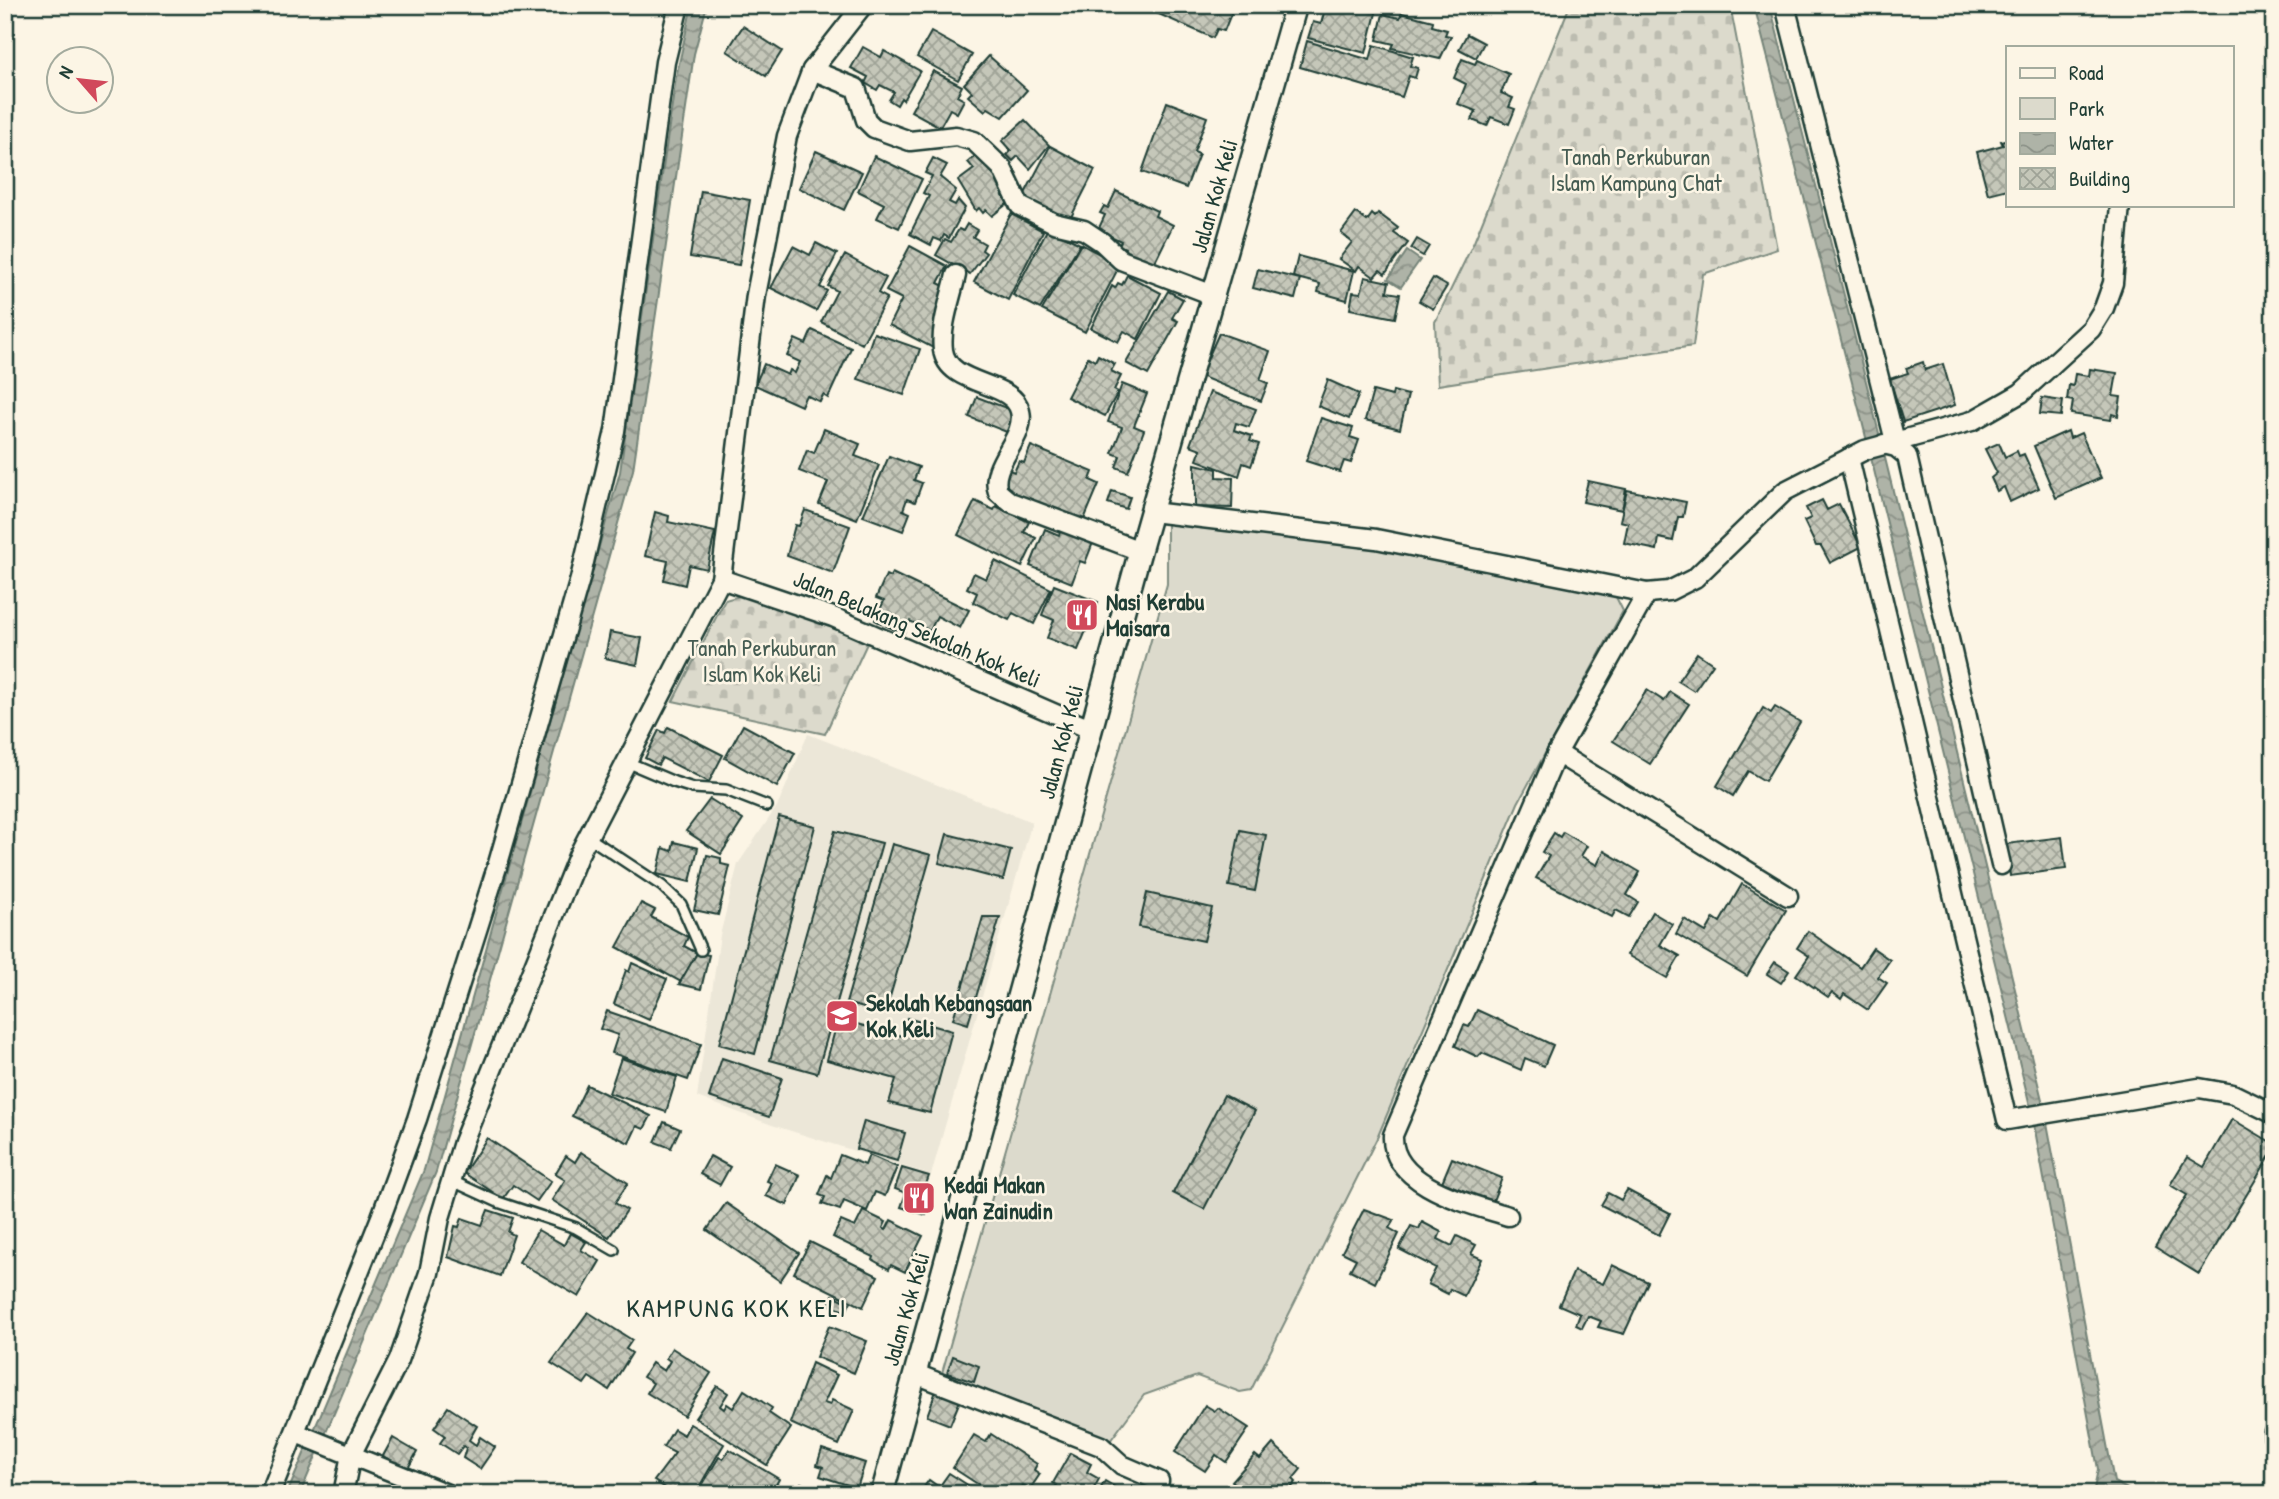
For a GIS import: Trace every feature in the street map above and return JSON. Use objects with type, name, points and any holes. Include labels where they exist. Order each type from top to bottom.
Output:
[{"type":"street","points":[[270,1494],[299,1434],[417,1119],[497,867],[580,579],[615,431],[665,62],[679,5]]},
{"type":"street","points":[[343,1494],[351,1455],[399,1360],[429,1273],[450,1180],[463,1142],[587,837],[721,579],[756,295],[788,136],[812,70],[863,5]]},
{"type":"street","name":"Jalan Kok Keli","points":[[882,1494],[1140,551],[1296,5]]},
{"type":"street","points":[[1785,5],[1890,442],[1907,456],[2001,865]]},
{"type":"street","points":[[812,70],[856,88],[866,120],[874,128],[911,141],[956,136],[974,141],[1002,168],[1020,206],[1054,223],[1084,230],[1121,260],[1213,295]]},
{"type":"street","points":[[1152,512],[1376,539],[1647,593],[1681,587],[1695,578],[1778,496],[1857,454],[1890,442],[1972,421],[2021,393],[2091,329],[2104,308],[2113,283],[2120,206]]},
{"type":"street","points":[[956,275],[944,331],[945,357],[955,369],[1011,398],[1020,412],[1020,425],[997,477],[998,492],[1010,502],[1140,551]]},
{"type":"street","points":[[1857,454],[2007,1120],[2199,1088],[2233,1094],[2274,1114]]},
{"type":"street","name":"Jalan Belakang Sekolah Kok Keli","points":[[721,579],[857,626],[1092,730]]},
{"type":"street","points":[[1508,1216],[1424,1186],[1396,1154],[1393,1135],[1557,753],[1647,593]]},
{"type":"street","points":[[1557,753],[1788,896]]},
{"type":"street","points":[[916,1374],[1101,1446],[1122,1465],[1159,1481]]},
{"type":"street","points":[[2274,1432],[2274,1438]]},
{"type":"street","points":[[299,1434],[447,1494]]},
{"type":"lane","points":[[627,762],[674,782],[693,788],[726,790],[766,806]]},
{"type":"lane","points":[[587,837],[662,886],[681,904],[701,950]]},
{"type":"lane","points":[[450,1180],[498,1202],[576,1228],[614,1250]]},
{"type":"shaded area","name":"Sekolah Kebangsaan Kok Keli","points":[[808,734],[1032,822],[931,1175],[772,1125],[697,1097],[720,935],[738,864],[778,805]]},
{"type":"green space","name":"Tanah Perkuburan Islam Kampung Chat","points":[[1570,5],[1730,5],[1777,249],[1703,274],[1693,346],[1438,385],[1435,322],[1474,242]]},
{"type":"green space","points":[[1167,520],[1361,544],[1613,591],[1623,611],[1518,803],[1378,1136],[1251,1390],[1240,1392],[1197,1376],[1144,1395],[1110,1441],[942,1373],[1167,584]]},
{"type":"green space","name":"Tanah Perkuburan Islam Kok Keli","points":[[743,595],[869,639],[825,734],[673,701],[725,600]]},
{"type":"water","points":[[692,5],[707,5],[694,54],[633,470],[436,1172],[300,1494],[287,1494],[424,1170],[620,472],[676,77]]},
{"type":"water","points":[[1754,5],[1770,5],[1873,409],[2045,1112],[2114,1482],[2137,1494],[2085,1494],[2094,1489],[2098,1469],[2032,1114],[1860,413]]},
{"type":"water","points":[[1407,251],[1420,260],[1401,287],[1388,279]]},
{"type":"building","points":[[1157,5],[1219,5],[1232,11],[1224,31],[1217,29],[1213,38],[1154,12]]},
{"type":"building","points":[[1326,5],[1378,5],[1366,53],[1308,38],[1313,22],[1321,24]]},
{"type":"building","points":[[1402,13],[1433,21],[1432,26],[1447,30],[1445,35],[1451,36],[1440,59],[1392,48],[1394,44],[1377,40],[1383,14],[1400,18]]},
{"type":"building","points":[[743,26],[782,51],[766,76],[727,51]]},
{"type":"building","points":[[931,32],[972,55],[958,80],[917,57]]},
{"type":"building","points":[[1467,34],[1484,43],[1476,58],[1459,49]]},
{"type":"building","points":[[1307,41],[1370,60],[1374,45],[1413,57],[1410,66],[1418,68],[1415,78],[1409,76],[1402,97],[1300,67]]},
{"type":"building","points":[[863,47],[881,57],[884,51],[920,71],[903,100],[901,98],[897,105],[889,100],[894,92],[880,85],[877,90],[865,83],[868,77],[851,68]]},
{"type":"building","points":[[989,56],[1027,90],[1003,117],[988,108],[985,111],[968,96],[972,92],[964,84]]},
{"type":"building","points":[[1462,59],[1475,64],[1477,60],[1509,74],[1501,93],[1513,98],[1509,107],[1515,109],[1509,124],[1491,117],[1487,126],[1472,120],[1476,111],[1458,104],[1466,84],[1454,78]]},
{"type":"building","points":[[933,71],[962,86],[957,96],[964,100],[957,113],[950,109],[940,127],[911,111]]},
{"type":"building","points":[[1167,102],[1207,117],[1194,152],[1199,154],[1186,188],[1142,172]]},
{"type":"building","points":[[1025,120],[1049,145],[1030,169],[1018,156],[1013,161],[1007,155],[1011,151],[1002,141]]},
{"type":"building","points":[[2006,140],[2006,190],[1988,194],[1977,152],[2003,145],[2001,141]]},
{"type":"building","points":[[1050,146],[1095,170],[1069,221],[1021,201]]},
{"type":"building","points":[[816,151],[862,172],[844,210],[799,188]]},
{"type":"building","points":[[981,151],[987,166],[1008,192],[1003,196],[1008,203],[992,216],[986,210],[983,213],[979,208],[976,211],[958,181],[974,169],[968,162]]},
{"type":"building","points":[[874,156],[922,179],[899,228],[877,218],[884,204],[858,191]]},
{"type":"building","points":[[933,158],[947,165],[940,177],[956,190],[949,202],[955,205],[958,200],[965,208],[949,238],[944,235],[941,241],[934,238],[931,245],[910,234],[929,196],[923,193],[932,176],[925,173]]},
{"type":"building","points":[[701,191],[750,200],[739,265],[690,257]]},
{"type":"building","points":[[1116,191],[1157,211],[1155,216],[1173,225],[1152,268],[1122,254],[1125,248],[1119,245],[1121,241],[1098,230],[1105,215],[1100,213],[1104,206],[1108,208]]},
{"type":"building","points":[[1356,213],[1367,221],[1372,214],[1375,217],[1378,213],[1398,228],[1394,233],[1408,243],[1385,274],[1380,270],[1374,277],[1359,266],[1356,271],[1339,259],[1352,242],[1341,233]]},
{"type":"building","points":[[1011,214],[1043,231],[1008,300],[974,282]]},
{"type":"building","points":[[967,224],[977,230],[973,237],[985,244],[982,250],[986,253],[970,274],[936,255],[945,239],[951,242],[959,229],[963,231]]},
{"type":"building","points":[[1048,228],[1080,244],[1040,309],[1013,295]]},
{"type":"building","points":[[1417,239],[1429,246],[1423,256],[1411,249]]},
{"type":"building","points":[[816,243],[837,254],[820,287],[827,291],[816,311],[771,288],[793,246],[810,255]]},
{"type":"building","points":[[1081,244],[1120,265],[1085,332],[1042,310]]},
{"type":"building","points":[[910,246],[947,266],[938,283],[948,288],[937,309],[950,316],[933,348],[889,325],[902,299],[886,291]]},
{"type":"building","points":[[845,255],[886,278],[878,293],[887,298],[862,344],[821,322],[837,291],[828,286]]},
{"type":"building","points":[[1298,256],[1354,271],[1347,300],[1318,292],[1320,284],[1293,277]]},
{"type":"building","points":[[1258,269],[1300,279],[1295,299],[1253,288]]},
{"type":"building","points":[[1127,275],[1161,293],[1138,339],[1124,331],[1118,342],[1091,328],[1112,286],[1115,288],[1118,283],[1122,285]]},
{"type":"building","points":[[1365,277],[1389,282],[1387,292],[1400,294],[1395,318],[1350,309],[1353,292],[1361,293]]},
{"type":"building","points":[[1433,278],[1447,286],[1433,309],[1419,301]]},
{"type":"building","points":[[1168,291],[1183,299],[1172,318],[1178,321],[1148,375],[1126,363]]},
{"type":"building","points":[[812,330],[851,348],[828,398],[823,395],[820,402],[806,395],[801,406],[755,385],[764,364],[788,375],[790,370],[795,373],[800,362],[787,356],[795,339],[806,344]]},
{"type":"building","points":[[874,333],[920,349],[904,395],[858,379]]},
{"type":"building","points":[[1219,333],[1270,351],[1260,380],[1268,383],[1261,401],[1200,376]]},
{"type":"building","points":[[1098,355],[1115,364],[1111,371],[1121,376],[1114,390],[1118,392],[1105,416],[1067,397],[1088,357],[1095,361]]},
{"type":"building","points":[[1923,362],[1925,370],[1943,364],[1955,405],[1903,422],[1890,379],[1908,373],[1906,368]]},
{"type":"building","points":[[2090,369],[2117,373],[2113,396],[2121,397],[2118,416],[2112,414],[2111,420],[2071,414],[2073,401],[2067,400],[2069,385],[2073,386],[2075,374],[2089,376]]},
{"type":"building","points":[[1328,380],[1359,394],[1349,419],[1318,406]]},
{"type":"building","points":[[1122,384],[1147,394],[1134,426],[1144,430],[1128,472],[1116,467],[1120,456],[1112,453],[1122,427],[1108,422]]},
{"type":"building","points":[[1373,391],[1392,396],[1393,391],[1408,395],[1400,429],[1365,420]]},
{"type":"building","points":[[1210,392],[1256,409],[1249,427],[1236,423],[1234,430],[1252,436],[1250,441],[1259,444],[1251,466],[1243,463],[1239,476],[1197,460],[1201,449],[1190,445]]},
{"type":"building","points":[[977,397],[1017,412],[1009,433],[969,417]]},
{"type":"building","points":[[2042,398],[2063,401],[2061,416],[2040,414]]},
{"type":"building","points":[[1321,418],[1353,428],[1350,437],[1359,440],[1351,463],[1344,461],[1340,472],[1306,461]]},
{"type":"building","points":[[824,429],[860,444],[855,456],[879,465],[857,519],[819,504],[828,482],[799,471],[807,450],[814,453]]},
{"type":"building","points":[[2068,431],[2070,438],[2081,433],[2101,478],[2056,498],[2034,446]]},
{"type":"building","points":[[1999,443],[2005,457],[2017,451],[2019,456],[2024,454],[2039,488],[2010,502],[2004,487],[1997,491],[1991,478],[1997,473],[1985,449]]},
{"type":"building","points":[[1031,446],[1093,472],[1090,480],[1099,484],[1083,522],[1002,489],[1010,470],[1014,472],[1019,461],[1024,463]]},
{"type":"building","points":[[889,456],[919,467],[914,480],[922,483],[915,502],[907,499],[903,510],[910,513],[903,531],[863,516]]},
{"type":"building","points":[[1195,464],[1217,469],[1217,477],[1233,478],[1232,508],[1195,507]]},
{"type":"building","points":[[1588,481],[1626,489],[1622,510],[1583,502]]},
{"type":"building","points":[[1627,490],[1686,502],[1683,517],[1678,517],[1673,541],[1659,538],[1657,550],[1624,543],[1628,523],[1620,521]]},
{"type":"building","points":[[1112,491],[1130,497],[1126,509],[1108,503]]},
{"type":"building","points":[[1822,500],[1827,510],[1839,504],[1861,547],[1830,563],[1821,546],[1816,546],[1804,521],[1811,518],[1806,508]]},
{"type":"building","points":[[975,501],[994,510],[996,506],[1029,522],[1024,532],[1036,538],[1022,567],[958,535]]},
{"type":"building","points":[[805,510],[850,526],[833,573],[787,556],[795,525],[799,526]]},
{"type":"building","points":[[655,512],[669,516],[668,522],[715,532],[707,569],[689,565],[685,585],[664,580],[668,561],[645,556]]},
{"type":"building","points":[[1062,527],[1094,540],[1085,563],[1080,561],[1072,583],[1030,566],[1045,529],[1059,535]]},
{"type":"building","points":[[995,561],[1051,589],[1034,624],[1013,613],[1009,620],[973,602],[977,593],[967,588],[974,573],[986,579]]},
{"type":"building","points":[[892,573],[969,610],[960,628],[937,616],[930,631],[910,621],[903,634],[875,620],[884,601],[876,598],[886,575],[890,577]]},
{"type":"building","points":[[1054,585],[1098,602],[1078,650],[1047,638],[1054,620],[1042,615]]},
{"type":"building","points":[[610,632],[642,638],[637,665],[605,658]]},
{"type":"building","points":[[1697,653],[1713,664],[1694,691],[1678,681]]},
{"type":"building","points":[[1647,690],[1664,701],[1670,692],[1689,704],[1650,764],[1613,741]]},
{"type":"building","points":[[1775,707],[1800,722],[1765,781],[1748,771],[1733,796],[1717,786],[1763,708],[1771,713]]},
{"type":"building","points":[[743,725],[795,753],[777,787],[725,758]]},
{"type":"building","points":[[668,727],[723,755],[709,782],[662,758],[658,765],[645,758],[659,730],[665,733]]},
{"type":"building","points":[[710,799],[743,820],[721,854],[686,831]]},
{"type":"building","points":[[779,817],[815,826],[755,1054],[719,1044]]},
{"type":"building","points":[[1240,830],[1266,835],[1255,891],[1229,886]]},
{"type":"building","points":[[835,831],[882,843],[817,1073],[770,1060]]},
{"type":"building","points":[[1563,832],[1587,846],[1581,856],[1597,865],[1604,851],[1640,872],[1627,895],[1638,902],[1629,917],[1616,910],[1612,917],[1536,878],[1549,856],[1542,852],[1554,833],[1560,837]]},
{"type":"building","points":[[947,834],[1011,850],[1003,880],[939,863]]},
{"type":"building","points":[[2062,837],[2066,869],[2010,876],[2006,844]]},
{"type":"building","points":[[674,842],[698,848],[690,882],[657,874],[663,848],[672,851]]},
{"type":"building","points":[[892,844],[931,855],[885,1014],[846,1003]]},
{"type":"building","points":[[707,855],[721,858],[721,864],[730,866],[718,915],[694,910]]},
{"type":"building","points":[[1742,884],[1786,910],[1747,976],[1676,934],[1684,919],[1706,932],[1714,918],[1720,922]]},
{"type":"building","points":[[1147,893],[1212,908],[1204,941],[1139,927]]},
{"type":"building","points":[[641,903],[655,910],[651,917],[688,937],[684,946],[697,953],[681,982],[617,947]]},
{"type":"building","points":[[1652,912],[1672,924],[1660,945],[1680,956],[1667,978],[1627,955]]},
{"type":"building","points":[[983,917],[1000,917],[968,1024],[953,1019]]},
{"type":"building","points":[[1808,931],[1860,967],[1873,948],[1890,960],[1878,977],[1887,983],[1868,1010],[1844,994],[1841,999],[1832,992],[1828,997],[1796,975],[1809,956],[1797,948]]},
{"type":"building","points":[[697,953],[709,955],[701,989],[679,984]]},
{"type":"building","points":[[1775,962],[1789,971],[1781,983],[1767,974]]},
{"type":"building","points":[[632,963],[667,979],[649,1020],[614,1004],[626,970],[629,972]]},
{"type":"building","points":[[1477,1010],[1553,1045],[1544,1066],[1525,1058],[1521,1070],[1482,1053],[1478,1057],[1455,1046],[1464,1025],[1469,1027]]},
{"type":"building","points":[[607,1011],[701,1044],[688,1080],[612,1053],[618,1035],[600,1029]]},
{"type":"building","points":[[907,1018],[952,1031],[930,1113],[889,1103],[896,1079],[827,1060],[838,1019],[902,1036]]},
{"type":"building","points":[[621,1058],[677,1077],[666,1112],[609,1093]]},
{"type":"building","points":[[722,1058],[782,1078],[769,1117],[709,1097]]},
{"type":"building","points":[[587,1085],[651,1116],[644,1129],[637,1126],[629,1143],[572,1116]]},
{"type":"building","points":[[1224,1095],[1255,1111],[1204,1209],[1173,1193]]},
{"type":"building","points":[[2232,1119],[2274,1144],[2274,1149],[2199,1274],[2155,1247],[2187,1195],[2170,1185],[2187,1157],[2204,1167]]},
{"type":"building","points":[[864,1121],[905,1133],[897,1161],[856,1149]]},
{"type":"building","points":[[664,1122],[680,1129],[671,1148],[655,1142]]},
{"type":"building","points":[[487,1138],[551,1181],[537,1201],[513,1185],[503,1199],[464,1173]]},
{"type":"building","points":[[581,1152],[628,1183],[615,1203],[627,1210],[609,1237],[552,1200],[565,1180],[555,1174],[566,1156],[575,1162]]},
{"type":"building","points":[[840,1155],[865,1165],[869,1155],[897,1167],[885,1196],[875,1192],[867,1211],[844,1201],[840,1210],[822,1204],[825,1197],[819,1195],[827,1175],[831,1178]]},
{"type":"building","points":[[710,1156],[730,1167],[720,1185],[700,1174]]},
{"type":"building","points":[[1452,1158],[1502,1178],[1492,1203],[1442,1182]]},
{"type":"building","points":[[775,1164],[800,1175],[787,1205],[766,1196],[772,1183],[767,1181]]},
{"type":"building","points":[[902,1168],[929,1176],[924,1190],[933,1193],[926,1215],[901,1207],[906,1193],[895,1189]]},
{"type":"building","points":[[1627,1190],[1670,1213],[1659,1235],[1601,1205],[1608,1193],[1621,1200]]},
{"type":"building","points":[[726,1203],[799,1253],[780,1281],[707,1230]]},
{"type":"building","points":[[1364,1209],[1394,1220],[1389,1228],[1399,1234],[1375,1283],[1350,1270],[1356,1259],[1342,1252]]},
{"type":"building","points":[[488,1210],[513,1218],[508,1232],[514,1235],[500,1276],[448,1257],[455,1226],[459,1227],[462,1218],[482,1225]]},
{"type":"building","points":[[863,1211],[886,1222],[883,1228],[886,1230],[891,1220],[923,1236],[905,1272],[891,1265],[889,1269],[873,1260],[874,1257],[833,1237],[841,1221],[855,1227]]},
{"type":"building","points":[[1422,1222],[1441,1232],[1438,1239],[1452,1246],[1457,1236],[1476,1245],[1471,1254],[1482,1259],[1464,1296],[1450,1289],[1448,1294],[1428,1284],[1436,1268],[1399,1249],[1411,1226],[1419,1229]]},
{"type":"building","points":[[538,1230],[564,1245],[570,1233],[586,1242],[581,1250],[600,1261],[579,1297],[519,1262]]},
{"type":"building","points":[[810,1242],[878,1276],[863,1307],[794,1273]]},
{"type":"building","points":[[1612,1265],[1648,1282],[1624,1334],[1598,1327],[1601,1321],[1588,1316],[1582,1328],[1576,1325],[1580,1314],[1559,1305],[1574,1271],[1603,1284]]},
{"type":"building","points":[[833,1295],[850,1303],[846,1312],[828,1304]]},
{"type":"building","points":[[588,1312],[632,1340],[626,1349],[632,1353],[609,1390],[589,1377],[584,1384],[551,1363]]},
{"type":"building","points":[[829,1326],[867,1341],[854,1373],[816,1357]]},
{"type":"building","points":[[672,1348],[711,1373],[684,1416],[647,1393],[653,1383],[643,1377],[652,1363],[664,1371],[670,1361],[666,1358]]},
{"type":"building","points":[[953,1356],[979,1366],[974,1382],[947,1373]]},
{"type":"building","points":[[812,1363],[837,1375],[824,1403],[830,1405],[832,1400],[854,1410],[839,1445],[790,1423]]},
{"type":"building","points":[[717,1386],[728,1393],[720,1406],[724,1409],[727,1404],[733,1408],[744,1390],[772,1408],[769,1413],[791,1428],[767,1465],[695,1418]]},
{"type":"building","points":[[937,1388],[961,1398],[950,1425],[927,1416]]},
{"type":"building","points":[[1205,1405],[1215,1411],[1218,1408],[1249,1428],[1226,1462],[1216,1455],[1205,1471],[1175,1452]]},
{"type":"building","points":[[448,1407],[477,1426],[469,1440],[476,1445],[480,1437],[495,1447],[480,1469],[463,1458],[466,1448],[463,1446],[457,1454],[440,1443],[445,1436],[434,1428]]},
{"type":"building","points":[[690,1424],[724,1444],[695,1494],[676,1494],[654,1481],[675,1453],[663,1447],[674,1429],[684,1435]]},
{"type":"building","points":[[991,1434],[1037,1464],[1034,1470],[1040,1474],[1030,1489],[1023,1485],[1018,1494],[993,1494],[953,1468],[974,1435],[986,1442]]},
{"type":"building","points":[[393,1438],[417,1452],[407,1470],[383,1456]]},
{"type":"building","points":[[1273,1444],[1301,1469],[1293,1479],[1296,1482],[1286,1494],[1247,1494],[1232,1481],[1255,1455],[1260,1459]]},
{"type":"building","points":[[729,1449],[779,1479],[771,1494],[697,1494],[719,1457],[723,1459]]},
{"type":"building","points":[[822,1449],[865,1463],[857,1488],[820,1476],[823,1467],[817,1465]]},
{"type":"building","points":[[1070,1453],[1091,1464],[1087,1472],[1099,1479],[1091,1494],[1052,1494],[1057,1485],[1053,1483]]},
{"type":"building","points":[[949,1473],[977,1491],[975,1494],[919,1494],[929,1480],[939,1487]]},
{"type":"building","points":[[1105,1481],[1127,1494],[1097,1494]]},
{"type":"building","points":[[801,1483],[824,1494],[796,1494]]},
{"type":"building","points":[[1535,1483],[1540,1494],[1512,1494]]},
{"type":"place","name":"Nasi Kerabu Maisara","points":[[1082,615]]},
{"type":"place","name":"Sekolah Kebangsaan Kok Keli","points":[[842,1016]]},
{"type":"place","name":"Kedai Makan Wan Zainudin","points":[[919,1198]]},
{"type":"district","name":"KAMPUNG KOK KELI","points":[[737,1308]]}]
